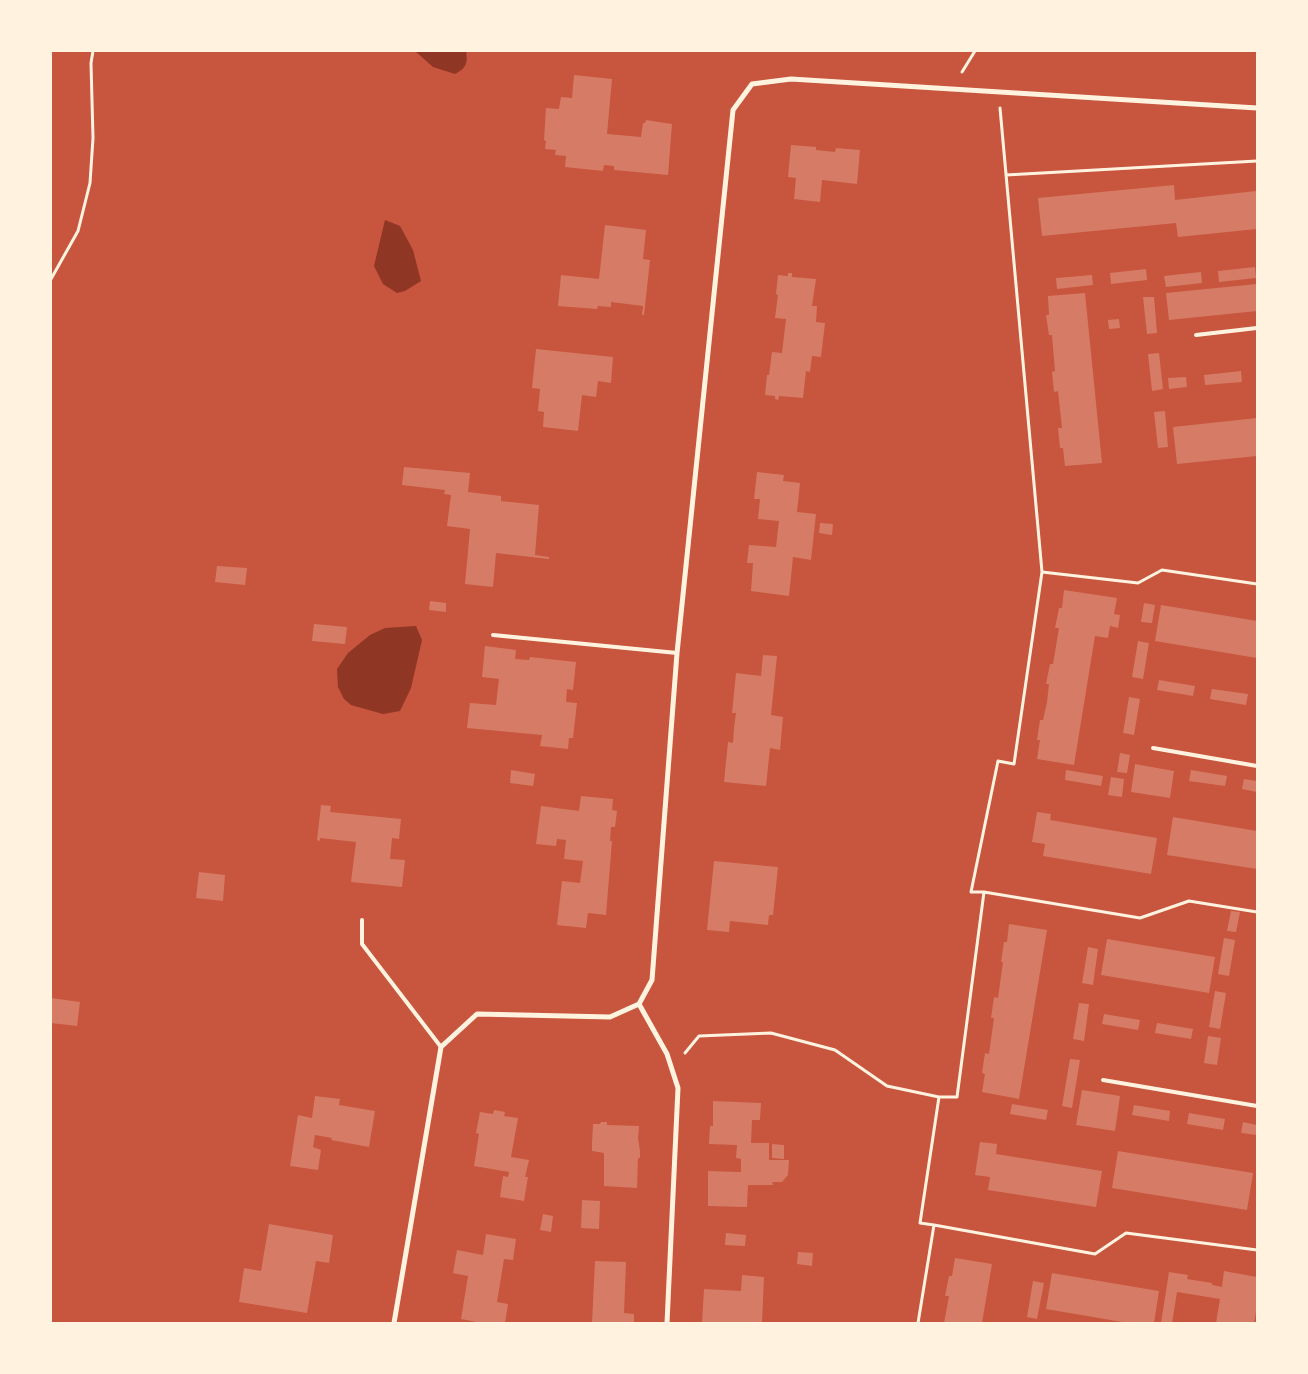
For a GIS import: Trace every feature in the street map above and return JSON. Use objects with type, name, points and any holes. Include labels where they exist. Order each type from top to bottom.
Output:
[{"type":"street","points":[[394,1323],[441,1047],[477,1014],[610,1017],[639,1004],[652,980],[677,653],[733,110],[752,84],[791,79],[1257,108]]},
{"type":"street","points":[[639,1004],[667,1054],[678,1088],[668,1323]]},
{"type":"lane","points":[[1196,335],[1257,328]]},
{"type":"lane","points":[[493,635],[677,653]]},
{"type":"lane","points":[[1153,748],[1257,766]]},
{"type":"lane","points":[[362,920],[362,944],[441,1047]]},
{"type":"lane","points":[[1103,1080],[1257,1106]]},
{"type":"path","points":[[51,279],[78,231],[90,183],[93,138],[91,63],[93,51]]},
{"type":"path","points":[[999,92],[1042,572],[1014,764],[998,761],[972,892],[984,892],[1140,918],[1189,901],[1257,912]]},
{"type":"path","points":[[1006,175],[1257,161]]},
{"type":"path","points":[[1042,572],[1138,583],[1162,570],[1257,584]]},
{"type":"path","points":[[672,1069],[699,1036],[771,1033],[835,1050],[887,1086],[939,1097],[957,1097],[984,892]]},
{"type":"path","points":[[939,1097],[920,1223],[1095,1254],[1126,1233],[1257,1250]]},
{"type":"path","points":[[918,1323],[934,1225]]},
{"type":"shaded area","points":[[415,51],[466,51],[467,59],[464,68],[455,74],[433,67]]},
{"type":"shaded area","points":[[385,220],[400,226],[413,250],[421,281],[405,291],[397,293],[383,284],[374,266]]},
{"type":"shaded area","points":[[416,626],[422,640],[411,688],[400,711],[383,714],[351,705],[344,699],[338,687],[337,669],[348,653],[370,635],[385,628]]},
{"type":"building","points":[[574,75],[612,79],[607,134],[641,137],[643,123],[646,120],[672,124],[668,175],[614,170],[614,166],[604,165],[603,171],[565,167],[566,156],[555,155],[556,150],[545,149],[546,108],[559,109],[561,97],[572,98]]},
{"type":"building","points":[[791,145],[816,147],[816,150],[835,152],[836,148],[860,150],[857,184],[822,180],[820,202],[794,199],[796,178],[788,177]]},
{"type":"building","points":[[1174,185],[1175,200],[1256,191],[1257,229],[1178,237],[1176,223],[1042,236],[1038,198]]},
{"type":"building","points":[[605,225],[646,230],[643,259],[650,260],[644,315],[642,315],[643,306],[611,302],[611,307],[598,306],[597,309],[558,306],[561,275],[599,279]]},
{"type":"building","points":[[1255,267],[1256,278],[1219,282],[1218,271]]},
{"type":"building","points":[[1146,269],[1147,280],[1111,284],[1110,273]]},
{"type":"building","points":[[1201,272],[1202,283],[1166,287],[1164,276]]},
{"type":"building","points":[[788,273],[792,273],[792,277],[816,279],[812,306],[817,306],[816,322],[825,323],[821,357],[812,356],[810,372],[806,371],[803,398],[779,396],[778,400],[775,399],[775,396],[765,395],[772,352],[782,353],[786,319],[775,318],[778,275],[788,276]]},
{"type":"building","points":[[1092,275],[1093,285],[1057,289],[1056,278]]},
{"type":"building","points":[[1257,284],[1257,311],[1169,320],[1166,293]]},
{"type":"building","points":[[1085,293],[1102,463],[1065,466],[1063,448],[1060,448],[1058,428],[1062,428],[1058,391],[1054,392],[1052,372],[1055,371],[1052,335],[1049,335],[1046,315],[1049,315],[1048,296]]},
{"type":"building","points":[[1143,297],[1154,297],[1157,333],[1147,334]]},
{"type":"building","points":[[1119,319],[1120,328],[1109,329],[1108,320]]},
{"type":"building","points":[[536,349],[613,357],[611,383],[598,381],[596,397],[582,395],[578,431],[543,427],[544,412],[538,411],[540,389],[532,388]]},
{"type":"building","points":[[1159,353],[1163,389],[1152,391],[1148,354]]},
{"type":"building","points":[[1241,371],[1242,382],[1205,385],[1204,375]]},
{"type":"building","points":[[1186,377],[1187,387],[1169,389],[1168,378]]},
{"type":"building","points":[[1165,411],[1168,447],[1158,448],[1154,412]]},
{"type":"building","points":[[1257,418],[1257,456],[1177,464],[1173,427]]},
{"type":"building","points":[[404,467],[470,473],[468,492],[501,496],[501,501],[539,505],[535,555],[549,557],[549,559],[496,553],[493,587],[465,584],[470,529],[447,526],[451,495],[444,494],[445,490],[402,485]]},
{"type":"building","points":[[757,472],[784,475],[783,481],[800,483],[797,512],[816,514],[811,560],[793,557],[789,596],[751,591],[753,563],[747,563],[749,545],[776,547],[779,521],[758,519],[760,499],[754,499]]},
{"type":"building","points":[[820,523],[833,524],[832,535],[819,533]]},
{"type":"building","points":[[217,566],[247,568],[245,585],[215,582]]},
{"type":"building","points":[[1064,590],[1117,598],[1114,614],[1120,615],[1118,628],[1110,626],[1108,638],[1095,636],[1074,765],[1037,759],[1040,740],[1037,740],[1040,720],[1043,720],[1047,702],[1049,684],[1046,684],[1050,664],[1053,664],[1059,628],[1055,628],[1059,608],[1062,608]]},
{"type":"building","points":[[430,601],[446,603],[446,612],[429,610]]},
{"type":"building","points":[[1144,603],[1155,605],[1152,623],[1141,622]]},
{"type":"building","points":[[1161,605],[1257,621],[1257,658],[1155,641]]},
{"type":"building","points":[[314,624],[347,627],[345,644],[312,641]]},
{"type":"building","points":[[1138,641],[1149,643],[1143,679],[1132,677]]},
{"type":"building","points":[[485,646],[516,650],[515,659],[529,660],[530,657],[576,662],[573,690],[567,689],[566,702],[577,703],[573,738],[569,738],[568,749],[540,746],[542,735],[467,728],[470,703],[496,705],[499,679],[482,677]]},
{"type":"building","points":[[763,655],[777,656],[771,715],[783,717],[780,750],[770,748],[766,786],[724,782],[728,742],[733,743],[736,713],[732,713],[736,673],[761,676]]},
{"type":"building","points":[[1159,680],[1195,686],[1193,696],[1157,690]]},
{"type":"building","points":[[1212,689],[1248,694],[1246,705],[1210,699]]},
{"type":"building","points":[[1129,697],[1140,699],[1134,735],[1123,733]]},
{"type":"building","points":[[1120,753],[1130,755],[1127,773],[1117,772]]},
{"type":"building","points":[[1135,764],[1174,771],[1170,798],[1131,792]]},
{"type":"building","points":[[511,770],[535,774],[533,786],[510,783]]},
{"type":"building","points":[[1066,770],[1103,776],[1101,786],[1065,780]]},
{"type":"building","points":[[1191,770],[1227,776],[1225,786],[1189,781]]},
{"type":"building","points":[[1111,777],[1124,779],[1122,797],[1108,795]]},
{"type":"building","points":[[1244,779],[1257,781],[1257,792],[1242,789]]},
{"type":"building","points":[[581,796],[613,799],[612,810],[617,811],[615,827],[611,827],[610,841],[612,841],[606,915],[588,913],[586,928],[557,925],[562,881],[580,883],[583,861],[564,859],[566,840],[557,839],[556,846],[536,844],[541,806],[579,811]]},
{"type":"building","points":[[321,805],[331,806],[330,812],[401,819],[399,839],[392,838],[390,859],[405,860],[402,887],[351,882],[356,842],[320,838],[320,841],[317,840]]},
{"type":"building","points":[[1037,812],[1051,814],[1050,820],[1157,838],[1151,874],[1043,856],[1045,844],[1032,842]]},
{"type":"building","points":[[1173,817],[1257,831],[1257,869],[1167,855]]},
{"type":"building","points":[[714,861],[778,867],[773,915],[769,915],[768,925],[730,921],[729,932],[707,930]]},
{"type":"building","points":[[199,872],[225,875],[223,901],[196,898]]},
{"type":"building","points":[[1231,911],[1240,912],[1236,932],[1227,931]]},
{"type":"building","points":[[1009,924],[1047,930],[1019,1099],[982,1092],[985,1074],[982,1073],[985,1053],[989,1054],[994,1018],[991,1018],[994,997],[998,998],[1003,962],[1001,962],[1004,942],[1007,942]]},
{"type":"building","points":[[1224,938],[1235,940],[1229,976],[1218,974]]},
{"type":"building","points":[[1107,939],[1215,957],[1209,993],[1101,975]]},
{"type":"building","points":[[1088,947],[1098,949],[1093,985],[1082,983]]},
{"type":"building","points":[[1215,991],[1226,993],[1220,1029],[1209,1027]]},
{"type":"building","points":[[51,998],[80,1002],[77,1026],[51,1023]]},
{"type":"building","points":[[1079,1003],[1089,1004],[1084,1041],[1073,1039]]},
{"type":"building","points":[[1104,1014],[1140,1020],[1138,1030],[1102,1024]]},
{"type":"building","points":[[1157,1023],[1193,1029],[1191,1039],[1155,1033]]},
{"type":"building","points":[[1208,1036],[1221,1038],[1217,1065],[1204,1063]]},
{"type":"building","points":[[1070,1059],[1080,1060],[1072,1108],[1062,1106]]},
{"type":"building","points":[[1082,1090],[1120,1096],[1115,1131],[1076,1125]]},
{"type":"building","points":[[315,1096],[340,1099],[339,1105],[375,1111],[369,1147],[315,1135],[313,1147],[321,1150],[318,1170],[290,1166],[298,1115],[312,1118]]},
{"type":"building","points":[[713,1101],[761,1103],[760,1120],[752,1120],[751,1143],[769,1143],[769,1160],[789,1160],[788,1175],[782,1182],[772,1182],[773,1185],[748,1185],[747,1207],[708,1206],[708,1171],[741,1172],[741,1159],[736,1158],[737,1145],[709,1144],[710,1126],[713,1126]]},
{"type":"building","points":[[1012,1104],[1048,1110],[1046,1120],[1010,1114]]},
{"type":"building","points":[[1134,1105],[1170,1111],[1169,1121],[1132,1115]]},
{"type":"building","points":[[494,1110],[505,1112],[504,1116],[518,1118],[511,1157],[529,1160],[525,1177],[528,1177],[524,1201],[500,1197],[503,1176],[508,1177],[509,1172],[474,1166],[479,1134],[476,1133],[480,1112],[493,1114]]},
{"type":"building","points":[[1189,1113],[1225,1119],[1223,1130],[1187,1124]]},
{"type":"building","points":[[601,1122],[607,1122],[607,1125],[639,1126],[640,1158],[638,1158],[637,1188],[604,1186],[604,1153],[592,1151],[593,1124],[600,1124]]},
{"type":"building","points":[[1243,1122],[1257,1125],[1257,1135],[1241,1133]]},
{"type":"building","points":[[980,1142],[997,1144],[996,1154],[1102,1171],[1096,1207],[988,1190],[990,1177],[975,1175]]},
{"type":"building","points":[[772,1144],[784,1145],[784,1159],[772,1158]]},
{"type":"building","points":[[1118,1151],[1253,1173],[1247,1210],[1112,1188]]},
{"type":"building","points":[[582,1200],[600,1201],[599,1229],[581,1228]]},
{"type":"building","points":[[543,1214],[553,1216],[551,1232],[540,1230]]},
{"type":"building","points":[[269,1224],[333,1235],[329,1263],[316,1261],[307,1313],[239,1302],[244,1268],[261,1271]]},
{"type":"building","points":[[726,1233],[746,1235],[745,1246],[725,1245]]},
{"type":"building","points":[[486,1234],[516,1239],[513,1260],[504,1259],[497,1302],[508,1304],[505,1323],[482,1323],[461,1319],[468,1276],[453,1273],[457,1250],[483,1255]]},
{"type":"building","points":[[798,1252],[813,1253],[812,1266],[797,1264]]},
{"type":"building","points":[[955,1258],[992,1264],[982,1323],[944,1323],[949,1296],[945,1296],[949,1276],[952,1276]]},
{"type":"building","points":[[595,1261],[626,1262],[624,1313],[634,1314],[634,1323],[592,1323]]},
{"type":"building","points":[[1224,1271],[1257,1277],[1257,1306],[1254,1323],[1216,1323],[1220,1299],[1177,1292],[1172,1323],[1161,1323],[1169,1272],[1188,1275],[1187,1279],[1212,1283],[1212,1285],[1222,1287]]},
{"type":"building","points":[[1052,1273],[1159,1291],[1154,1323],[1128,1323],[1046,1309]]},
{"type":"building","points":[[742,1275],[764,1277],[762,1323],[702,1323],[704,1289],[741,1291]]},
{"type":"building","points":[[1033,1281],[1044,1283],[1037,1319],[1027,1317]]}]
